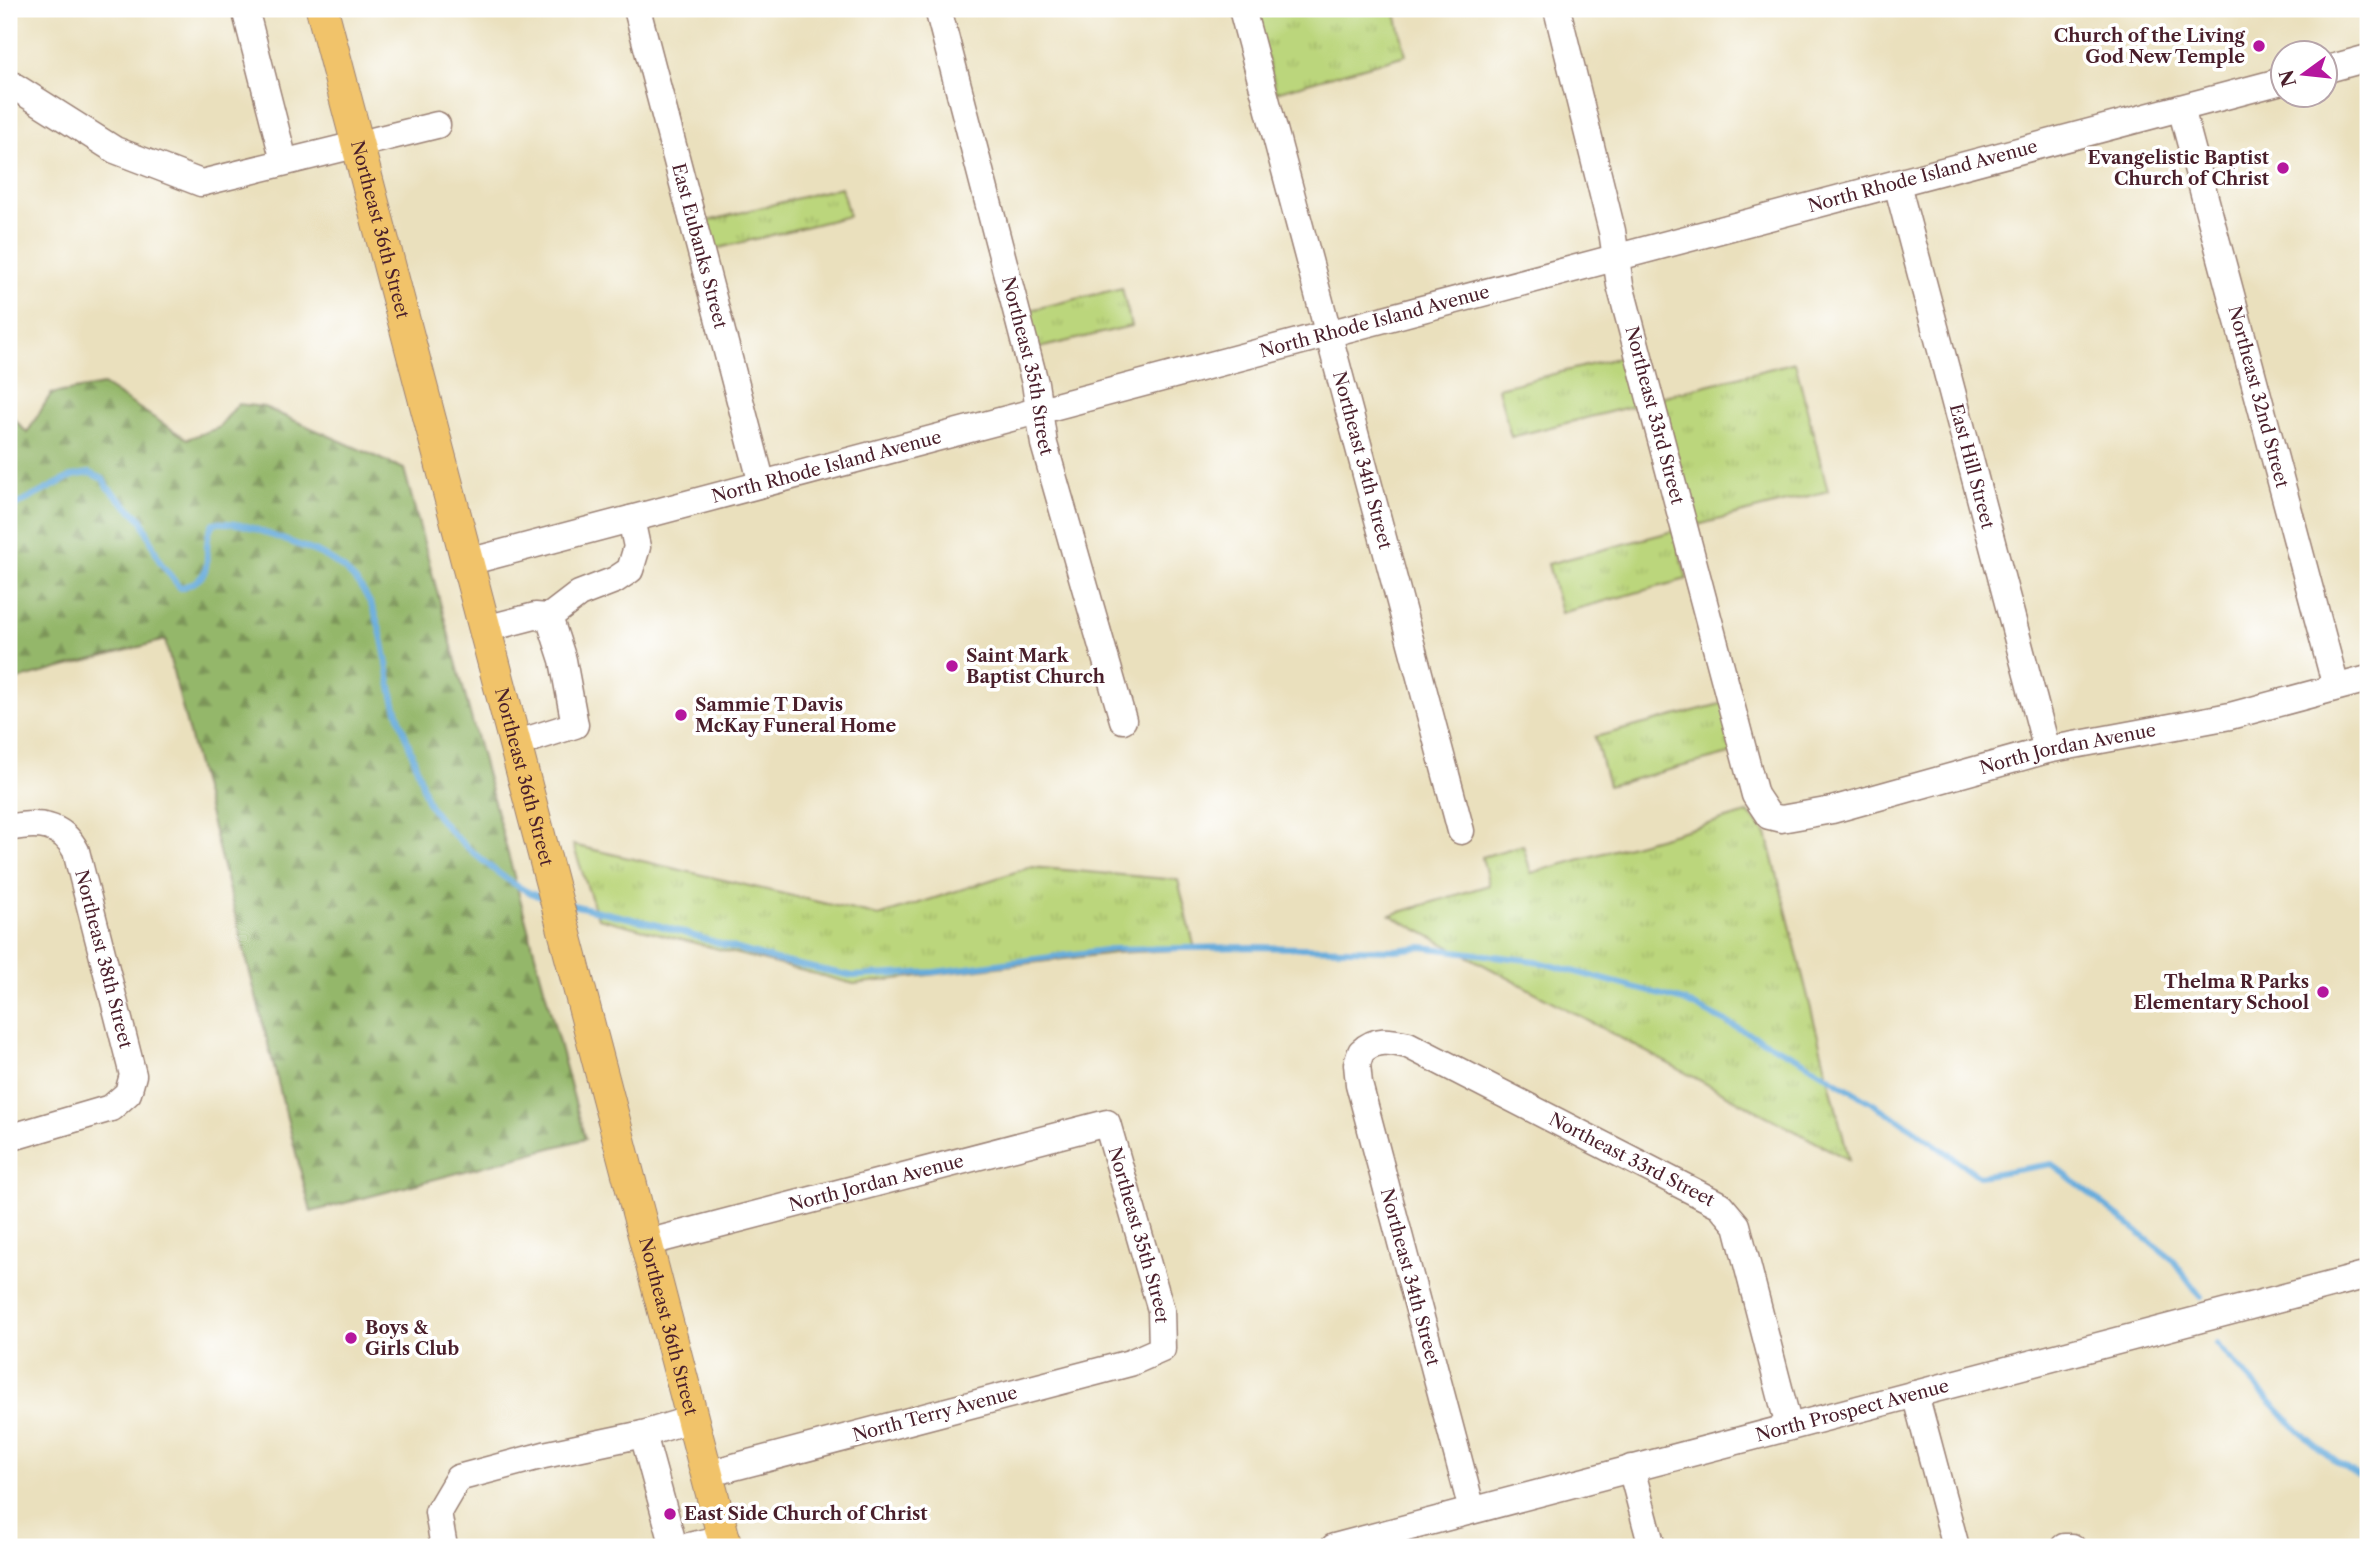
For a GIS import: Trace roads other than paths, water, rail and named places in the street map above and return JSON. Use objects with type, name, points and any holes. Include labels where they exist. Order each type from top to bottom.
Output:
[{"type":"main road","name":"Northeast 36th Street","points":[[322,9],[725,1543]]},
{"type":"street","points":[[245,9],[284,161]]},
{"type":"street","name":"East Eubanks Street","points":[[637,9],[762,484]]},
{"type":"street","name":"Northeast 35th Street","points":[[938,9],[1004,258],[1044,444],[1123,720]]},
{"type":"street","name":"Northeast 34th Street","points":[[1242,9],[1461,831]]},
{"type":"street","name":"Northeast 33rd Street","points":[[1557,9],[1616,258],[1620,285],[1755,795],[1769,816]]},
{"type":"street","points":[[2338,66],[2368,58]]},
{"type":"street","points":[[9,83],[116,150],[201,183],[437,125]]},
{"type":"street","name":"North Rhode Island Avenue","points":[[468,562],[2268,85]]},
{"type":"street","name":"Northeast 32nd Street","points":[[2181,108],[2336,688]]},
{"type":"street","name":"East Hill Street","points":[[1897,184],[2047,750]]},
{"type":"street","points":[[485,629],[535,616],[549,617],[579,594],[615,580],[630,570],[637,547],[631,519]]},
{"type":"street","points":[[515,744],[575,725],[563,660],[549,617]]},
{"type":"street","name":"North Jordan Avenue","points":[[1769,816],[1781,819],[1832,810],[2047,750],[2230,716],[2368,679]]},
{"type":"street","name":"Northeast 38th Street","points":[[9,828],[33,824],[59,829],[69,836],[87,884],[131,1057],[133,1075],[128,1093],[122,1101],[97,1115],[9,1138]]},
{"type":"street","name":"Northeast 33rd Street","points":[[1368,1045],[1389,1041],[1408,1045],[1720,1205],[1737,1225],[1789,1427]]},
{"type":"street","name":"Northeast 34th Street","points":[[1368,1045],[1361,1052],[1357,1064],[1359,1084],[1472,1510]]},
{"type":"street","name":"Northeast 35th Street","points":[[1107,1123],[1124,1174],[1161,1310],[1162,1349]]},
{"type":"street","name":"North Jordan Avenue","points":[[646,1243],[1107,1123]]},
{"type":"street","name":"North Prospect Avenue","points":[[1342,1546],[2368,1275]]},
{"type":"street","name":"North Terry Avenue","points":[[706,1474],[1130,1363],[1162,1349]]},
{"type":"street","points":[[1915,1394],[1956,1547]]},
{"type":"street","points":[[444,1547],[438,1512],[458,1478],[544,1455],[643,1434],[692,1419]]},
{"type":"street","points":[[643,1434],[674,1547]]},
{"type":"street","points":[[1631,1468],[1652,1547]]},
{"type":"street","points":[[685,1547],[725,1543]]},
{"type":"street","points":[[2064,1547],[2072,1547]]},
{"type":"waterway","points":[[9,509],[72,476],[90,473],[103,479],[107,487],[142,520],[160,562],[180,588],[193,583],[206,570],[207,543],[213,523],[239,524],[255,529],[312,550],[342,567],[359,585],[374,610],[395,705],[430,806],[451,831],[482,860],[515,884],[544,898]]},
{"type":"waterway","points":[[568,904],[654,924],[775,960],[853,976],[935,972],[1113,949],[1253,947],[1396,950],[1422,947],[1535,961],[1684,1001],[1800,1059],[1909,1126],[1979,1176],[2052,1164],[2172,1259],[2201,1297]]},
{"type":"waterway","points":[[2217,1344],[2306,1437],[2346,1468],[2368,1481]]},
{"type":"place","name":"Church of the Living God New Temple","points":[[2259,46]]},
{"type":"place","name":"Evangelistic Baptist Church of Christ","points":[[2283,168]]},
{"type":"place","name":"Saint Mark Baptist Church","points":[[952,666]]},
{"type":"place","name":"Sammie T Davis McKay Funeral Home","points":[[681,715]]},
{"type":"place","name":"Thelma R Parks Elementary School","points":[[2323,992]]},
{"type":"place","name":"Boys & Girls Club","points":[[351,1338]]},
{"type":"place","name":"East Side Church of Christ","points":[[670,1514]]}]
